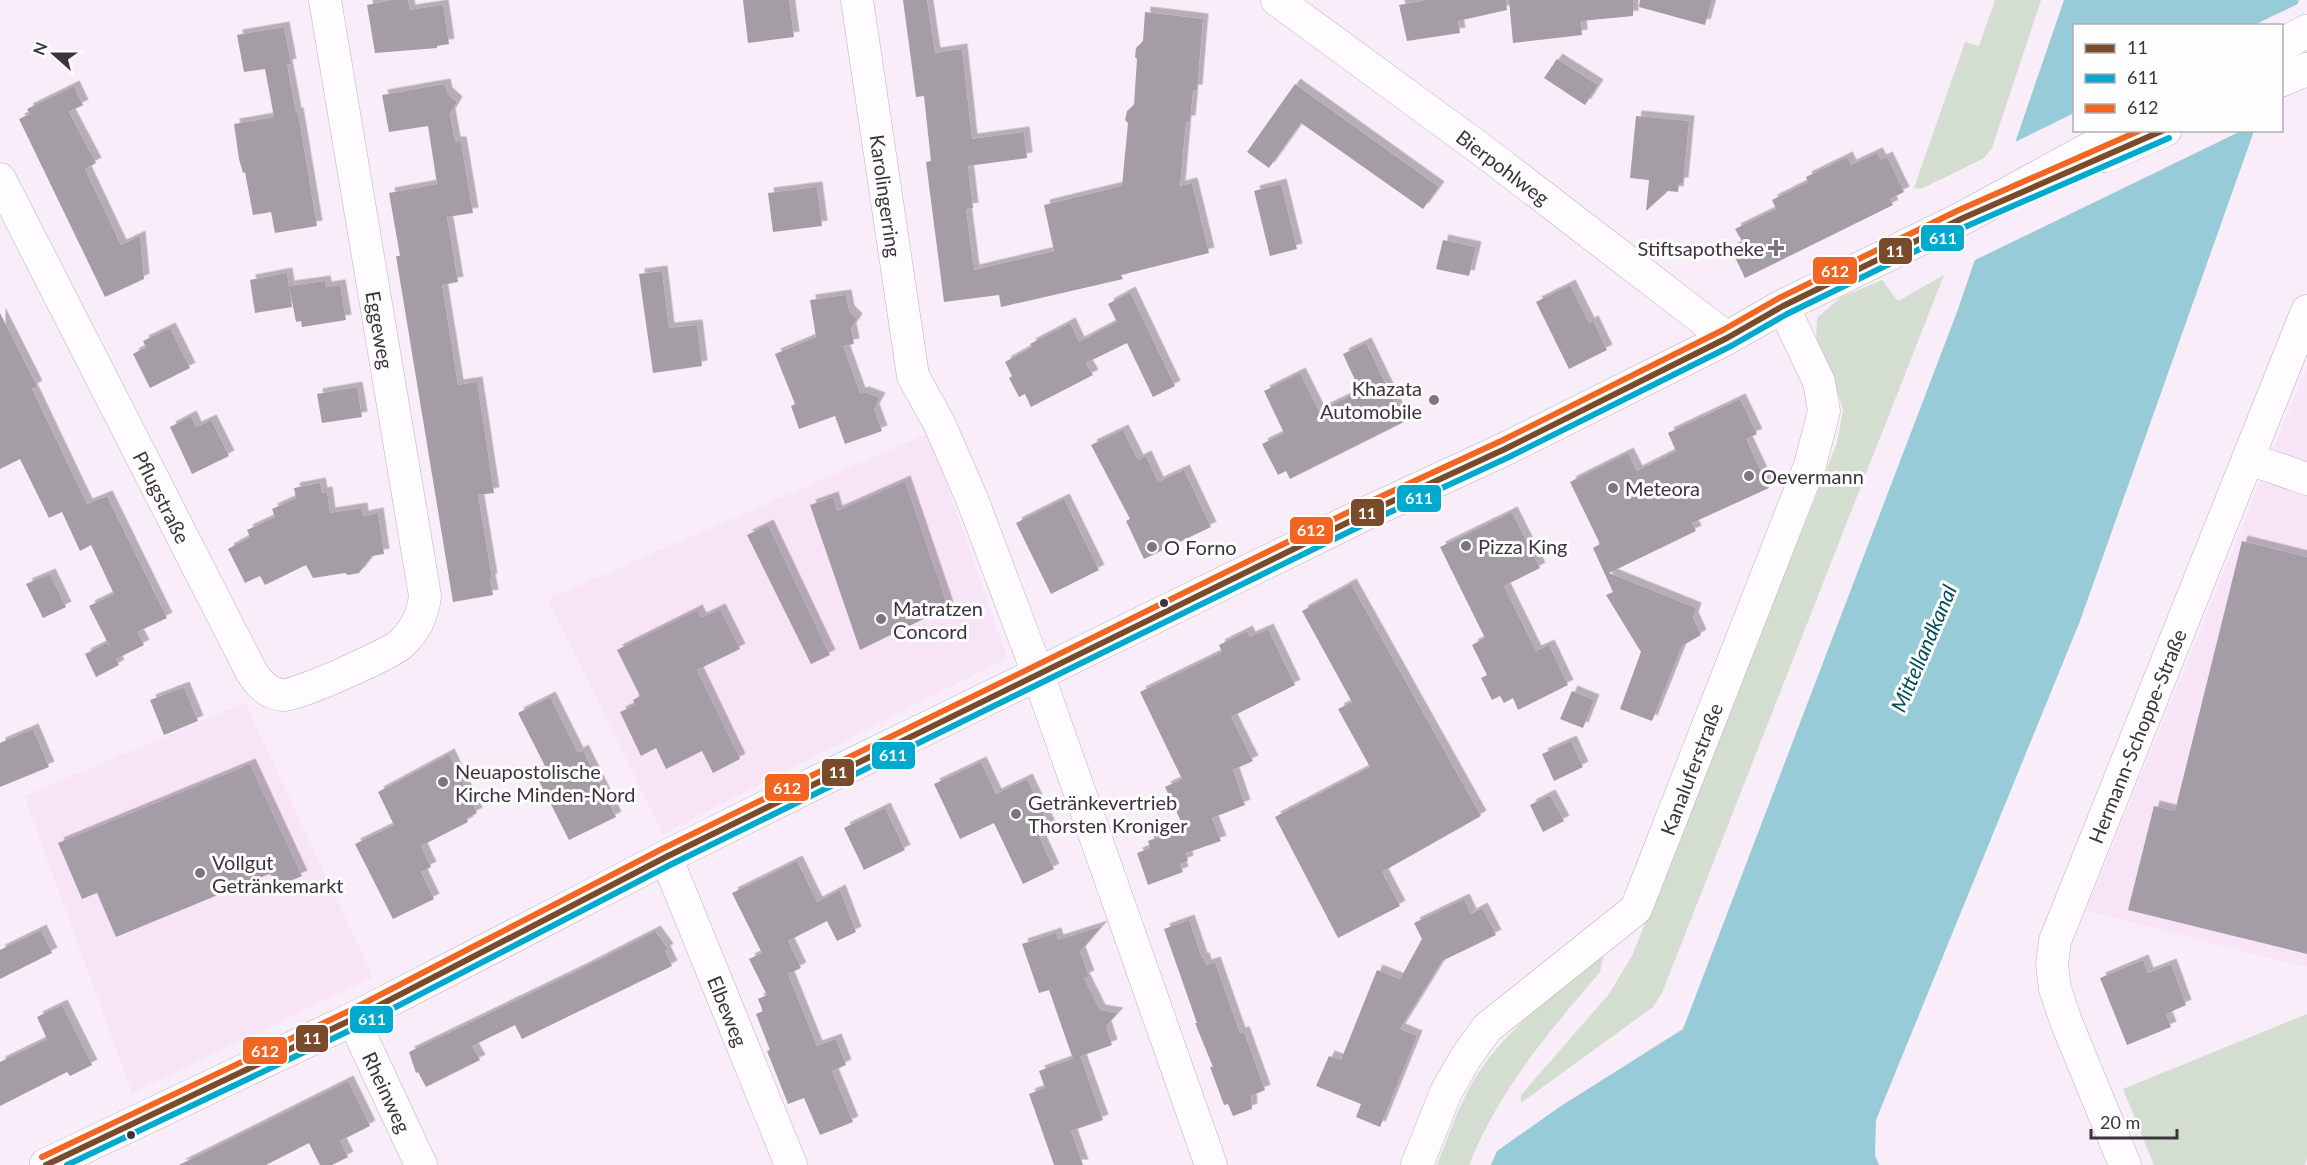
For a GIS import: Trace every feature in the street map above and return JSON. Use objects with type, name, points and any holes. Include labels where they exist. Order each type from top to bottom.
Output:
[{"type":"main road","points":[[2283,44],[2307,31]]},
{"type":"main road","points":[[1963,218],[2120,132]]},
{"type":"main road","points":[[46,1165],[353,1019],[666,857],[1371,511],[1505,449],[1727,338],[1783,306],[1963,218],[2160,132]]},
{"type":"street","name":"Eggeweg","points":[[325,0],[425,596],[423,608],[414,628],[393,650]]},
{"type":"street","name":"Karolingerring","points":[[857,0],[913,376],[939,423],[972,499],[1038,674],[1211,1165]]},
{"type":"street","name":"Bierpohlweg","points":[[1277,0],[1486,153],[1727,338]]},
{"type":"street","name":"Pflugstraße","points":[[0,179],[258,683],[267,690],[283,695],[300,691],[393,650]]},
{"type":"street","name":"Kanaluferstraße","points":[[1418,1165],[1446,1092],[1466,1056],[1487,1028],[1636,909],[1810,465],[1824,411],[1819,382],[1783,306]]},
{"type":"street","name":"Hermann-Schoppe-Straße","points":[[2125,1165],[2055,989],[2052,965],[2055,941],[2307,311]]},
{"type":"street","points":[[2249,459],[2307,479]]},
{"type":"street","name":"Elbeweg","points":[[666,857],[791,1165]]},
{"type":"street","name":"Rheinweg","points":[[353,1019],[421,1165]]},
{"type":"shaded area","points":[[2307,367],[2307,967],[2086,911]]},
{"type":"shaded area","points":[[929,433],[1007,658],[663,834],[548,599]]},
{"type":"shaded area","points":[[245,703],[373,977],[132,1093],[24,796]]},
{"type":"green space","points":[[1995,0],[2041,0],[1992,148],[1984,158],[1921,189],[1914,188],[1965,42],[1979,46]]},
{"type":"green space","points":[[1944,275],[1662,993],[1653,1007],[1521,1103],[1521,1095],[1609,994],[1632,956],[1837,443],[1843,410],[1835,384],[1816,345],[1817,318],[1841,297],[1882,280],[1898,301]]},
{"type":"green space","points":[[1604,952],[1600,972],[1526,1063],[1481,1137],[1469,1165],[1437,1165],[1468,1092],[1494,1052],[1539,1006]]},
{"type":"green space","points":[[2307,1014],[2307,1158],[2305,1165],[2154,1165],[2123,1089]]},
{"type":"water","name":"Mittellandkanal","points":[[2064,0],[2299,0],[2283,49],[2283,24],[2073,24],[2073,132],[2254,132],[2080,621],[1876,1120],[1875,1155],[1879,1165],[1491,1165],[1497,1151],[1561,1106],[1683,1029],[1957,312]]},
{"type":"pier","points":[[2302,2],[2283,54],[2283,24],[2256,24]]},
{"type":"pier","points":[[2073,113],[2073,132],[2239,132],[1971,262],[2011,144]]},
{"type":"building","points":[[391,0],[408,0],[410,10],[443,5],[449,44],[437,46],[437,48],[375,53],[367,5]]},
{"type":"building","points":[[743,0],[789,0],[794,37],[748,43]]},
{"type":"building","points":[[903,0],[927,0],[935,53],[962,49],[972,139],[1024,132],[1027,158],[968,166],[973,208],[966,209],[974,270],[1054,251],[1044,205],[1122,186],[1128,123],[1125,120],[1127,111],[1134,105],[1136,48],[1143,41],[1145,12],[1203,19],[1197,90],[1193,90],[1190,121],[1186,121],[1180,186],[1192,183],[1209,253],[1121,275],[1123,279],[1001,307],[999,295],[944,302],[926,162],[931,161],[924,96],[916,97]]},
{"type":"building","points":[[1427,0],[1506,0],[1507,10],[1458,21],[1460,33],[1407,41],[1399,5]]},
{"type":"building","points":[[1509,0],[1633,0],[1633,16],[1581,21],[1582,35],[1513,43]]},
{"type":"building","points":[[1640,0],[1712,0],[1705,25],[1639,7]]},
{"type":"building","points":[[284,27],[291,64],[287,65],[296,113],[298,113],[317,226],[275,233],[271,212],[253,215],[245,172],[243,173],[239,159],[234,124],[274,117],[265,69],[244,72],[237,35]]},
{"type":"building","points":[[1557,59],[1598,85],[1585,105],[1544,78]]},
{"type":"building","points":[[445,84],[447,93],[457,102],[450,114],[455,142],[461,142],[473,213],[447,217],[458,282],[442,285],[458,385],[477,382],[494,493],[478,495],[493,595],[453,602],[396,256],[400,256],[389,193],[437,184],[428,126],[389,132],[382,95]]},
{"type":"building","points":[[1295,84],[1439,187],[1423,209],[1301,123],[1269,168],[1247,152]]},
{"type":"building","points":[[74,86],[83,105],[69,112],[96,163],[85,169],[121,245],[140,236],[144,279],[105,297],[19,119],[30,114],[27,109]]},
{"type":"building","points":[[1636,116],[1689,121],[1683,183],[1679,183],[1678,192],[1668,191],[1646,211],[1649,180],[1630,178]]},
{"type":"building","points":[[1877,153],[1881,160],[1887,157],[1904,192],[1890,199],[1893,205],[1745,278],[1731,249],[1743,243],[1735,229],[1776,209],[1772,200],[1808,182],[1806,177],[1847,157],[1851,165]]},
{"type":"building","points":[[1281,184],[1297,249],[1270,256],[1254,191]]},
{"type":"building","points":[[817,187],[822,226],[773,232],[768,193]]},
{"type":"building","points":[[1443,240],[1476,247],[1469,276],[1436,269]]},
{"type":"building","points":[[662,271],[669,328],[697,325],[702,366],[653,373],[639,274]]},
{"type":"building","points":[[287,273],[292,307],[255,313],[250,280]]},
{"type":"building","points":[[325,281],[326,287],[340,285],[346,320],[302,327],[301,321],[296,322],[289,286]]},
{"type":"building","points":[[1570,285],[1589,323],[1593,321],[1607,350],[1569,369],[1536,302]]},
{"type":"building","points":[[1130,292],[1175,386],[1153,397],[1127,343],[1086,363],[1093,375],[1031,407],[1025,394],[1019,397],[1009,378],[1012,376],[1005,362],[1032,347],[1030,344],[1070,323],[1079,342],[1117,322],[1108,304]]},
{"type":"building","points":[[846,295],[849,311],[857,319],[851,328],[854,344],[843,346],[860,393],[864,392],[880,398],[874,409],[882,431],[845,444],[835,416],[799,429],[791,406],[795,404],[775,354],[816,337],[810,300]]},
{"type":"building","points":[[0,313],[37,386],[32,389],[87,504],[107,496],[167,618],[137,632],[144,645],[116,659],[119,665],[96,677],[85,654],[107,643],[112,651],[89,606],[114,594],[91,545],[80,551],[62,512],[49,518],[20,459],[0,469]]},
{"type":"building","points":[[170,328],[190,368],[150,388],[133,354],[146,347],[143,341]]},
{"type":"building","points":[[1366,343],[1404,422],[1290,479],[1286,471],[1278,475],[1262,444],[1284,433],[1264,391],[1300,373],[1319,411],[1360,391],[1343,354]]},
{"type":"building","points":[[357,387],[362,417],[322,423],[317,394]]},
{"type":"building","points":[[1740,399],[1757,434],[1746,439],[1769,488],[1692,523],[1696,531],[1609,573],[1696,608],[1693,617],[1701,635],[1682,646],[1652,721],[1620,709],[1641,652],[1606,595],[1613,592],[1593,548],[1600,544],[1570,482],[1628,453],[1637,471],[1676,451],[1668,433]]},
{"type":"building","points":[[191,416],[196,427],[211,420],[229,456],[192,474],[170,427]]},
{"type":"building","points":[[1123,430],[1138,460],[1146,456],[1158,482],[1184,470],[1211,527],[1144,559],[1126,521],[1130,519],[1091,445]]},
{"type":"building","points":[[905,481],[948,607],[860,650],[810,505],[833,497],[837,511]]},
{"type":"building","points":[[320,483],[322,493],[327,492],[330,513],[362,508],[363,516],[378,513],[384,554],[372,556],[359,573],[313,578],[306,565],[265,585],[260,576],[245,583],[228,549],[250,537],[247,530],[275,517],[272,509],[296,498],[294,488]]},
{"type":"building","points":[[1064,499],[1099,570],[1051,594],[1016,523]]},
{"type":"building","points":[[1512,512],[1540,568],[1504,586],[1536,651],[1549,645],[1568,685],[1518,710],[1513,698],[1504,703],[1500,696],[1492,700],[1481,678],[1487,675],[1472,645],[1485,638],[1440,547]]},
{"type":"building","points":[[768,525],[830,655],[811,664],[747,535]]},
{"type":"building","points":[[2242,541],[2307,557],[2307,954],[2128,910],[2154,806],[2175,811]]},
{"type":"building","points":[[50,574],[66,607],[43,618],[26,584]]},
{"type":"building","points":[[1351,584],[1481,816],[1382,872],[1400,906],[1338,938],[1275,817],[1370,767],[1338,709],[1352,702],[1302,611]]},
{"type":"building","points":[[720,609],[740,649],[697,670],[740,759],[713,773],[702,751],[666,769],[656,748],[641,756],[620,712],[635,705],[633,700],[640,696],[617,650],[697,610],[701,618]]},
{"type":"building","points":[[1268,629],[1295,685],[1231,717],[1253,761],[1233,770],[1245,805],[1212,818],[1221,841],[1186,853],[1188,861],[1180,864],[1183,872],[1148,885],[1137,853],[1150,848],[1148,841],[1184,828],[1165,787],[1182,779],[1140,692],[1222,652],[1219,645],[1247,631],[1250,637]]},
{"type":"building","points":[[184,687],[198,721],[164,735],[150,700]]},
{"type":"building","points":[[1572,691],[1594,700],[1583,728],[1560,719]]},
{"type":"building","points":[[550,697],[578,753],[583,750],[616,817],[569,840],[535,773],[546,768],[518,713]]},
{"type":"building","points":[[33,729],[49,767],[0,787],[0,743]]},
{"type":"building","points":[[1571,741],[1583,767],[1554,781],[1542,754]]},
{"type":"building","points":[[449,754],[477,813],[467,818],[468,822],[421,846],[431,867],[421,872],[434,899],[393,919],[355,844],[394,825],[378,792]]},
{"type":"building","points":[[981,762],[996,794],[1027,779],[1052,831],[1039,837],[1054,869],[1023,884],[994,823],[960,839],[934,784]]},
{"type":"building","points":[[250,764],[302,876],[285,883],[269,874],[116,937],[97,893],[82,899],[58,843]]},
{"type":"building","points":[[1550,795],[1564,821],[1543,832],[1530,805]]},
{"type":"building","points":[[885,808],[905,850],[864,870],[844,828]]},
{"type":"building","points":[[797,861],[817,902],[840,890],[856,932],[837,941],[827,921],[788,941],[801,968],[788,974],[817,1046],[836,1039],[846,1065],[832,1071],[853,1122],[820,1135],[804,1098],[788,1104],[767,1051],[770,1050],[756,1014],[763,1011],[758,999],[767,995],[749,959],[762,953],[732,893]]},
{"type":"building","points":[[1464,899],[1471,914],[1482,908],[1496,935],[1442,961],[1400,1029],[1417,1036],[1380,1127],[1356,1117],[1361,1104],[1316,1086],[1329,1056],[1341,1060],[1377,970],[1400,979],[1422,939],[1414,923]]},
{"type":"building","points":[[1189,920],[1206,965],[1215,962],[1240,1033],[1244,1032],[1265,1090],[1251,1096],[1252,1109],[1233,1116],[1228,1104],[1224,1105],[1210,1067],[1213,1067],[1195,1023],[1197,1023],[1164,929]]},
{"type":"building","points":[[1102,926],[1080,952],[1089,976],[1084,978],[1100,1010],[1118,1013],[1106,1026],[1112,1045],[1073,1059],[1049,990],[1039,993],[1022,944],[1056,933],[1058,940]]},
{"type":"building","points":[[41,930],[52,953],[0,979],[0,950]]},
{"type":"building","points":[[655,931],[668,949],[665,951],[672,966],[522,1039],[515,1025],[472,1046],[480,1060],[426,1087],[418,1072],[416,1073],[409,1052]]},
{"type":"building","points":[[2143,960],[2148,973],[2171,964],[2186,1005],[2166,1014],[2171,1027],[2127,1045],[2100,978]]},
{"type":"building","points":[[62,1005],[92,1065],[70,1076],[67,1072],[0,1106],[0,1062],[47,1039],[37,1017]]},
{"type":"building","points":[[1080,1056],[1103,1120],[1071,1131],[1083,1165],[1054,1165],[1029,1094],[1045,1088],[1039,1071]]},
{"type":"building","points":[[348,1081],[370,1126],[340,1141],[348,1157],[332,1165],[320,1165],[309,1143],[266,1165],[179,1165]]},
{"type":"transit line","name":"612","points":[[42,1157],[349,1011],[662,849],[1367,503],[1501,441],[1723,330],[1779,298],[1959,210],[2136,132]]},
{"type":"transit line","name":"11","points":[[46,1165],[353,1019],[666,857],[1371,511],[1505,449],[1727,338],[1783,306],[1963,218],[2159,132]]},
{"type":"transit line","name":"611","points":[[67,1165],[357,1027],[670,865],[1375,519],[1509,457],[1731,346],[1787,314],[1967,226],[2169,138]]},
{"type":"place","name":"Stiftsapotheke","points":[[1776,248]]},
{"type":"place","name":"Khazata Automobile","points":[[1434,400]]},
{"type":"place","name":"Oevermann","points":[[1749,476]]},
{"type":"place","name":"Meteora","points":[[1613,488]]},
{"type":"place","name":"Pizza King","points":[[1466,546]]},
{"type":"place","name":"O Forno","points":[[1152,547]]},
{"type":"place","name":"Matratzen Concord","points":[[881,619]]},
{"type":"place","name":"Neuapostolische Kirche Minden-Nord","points":[[443,782]]},
{"type":"place","name":"Getränkevertrieb Thorsten Kroniger","points":[[1016,814]]},
{"type":"place","name":"Vollgut Getränkemarkt","points":[[200,873]]}]
